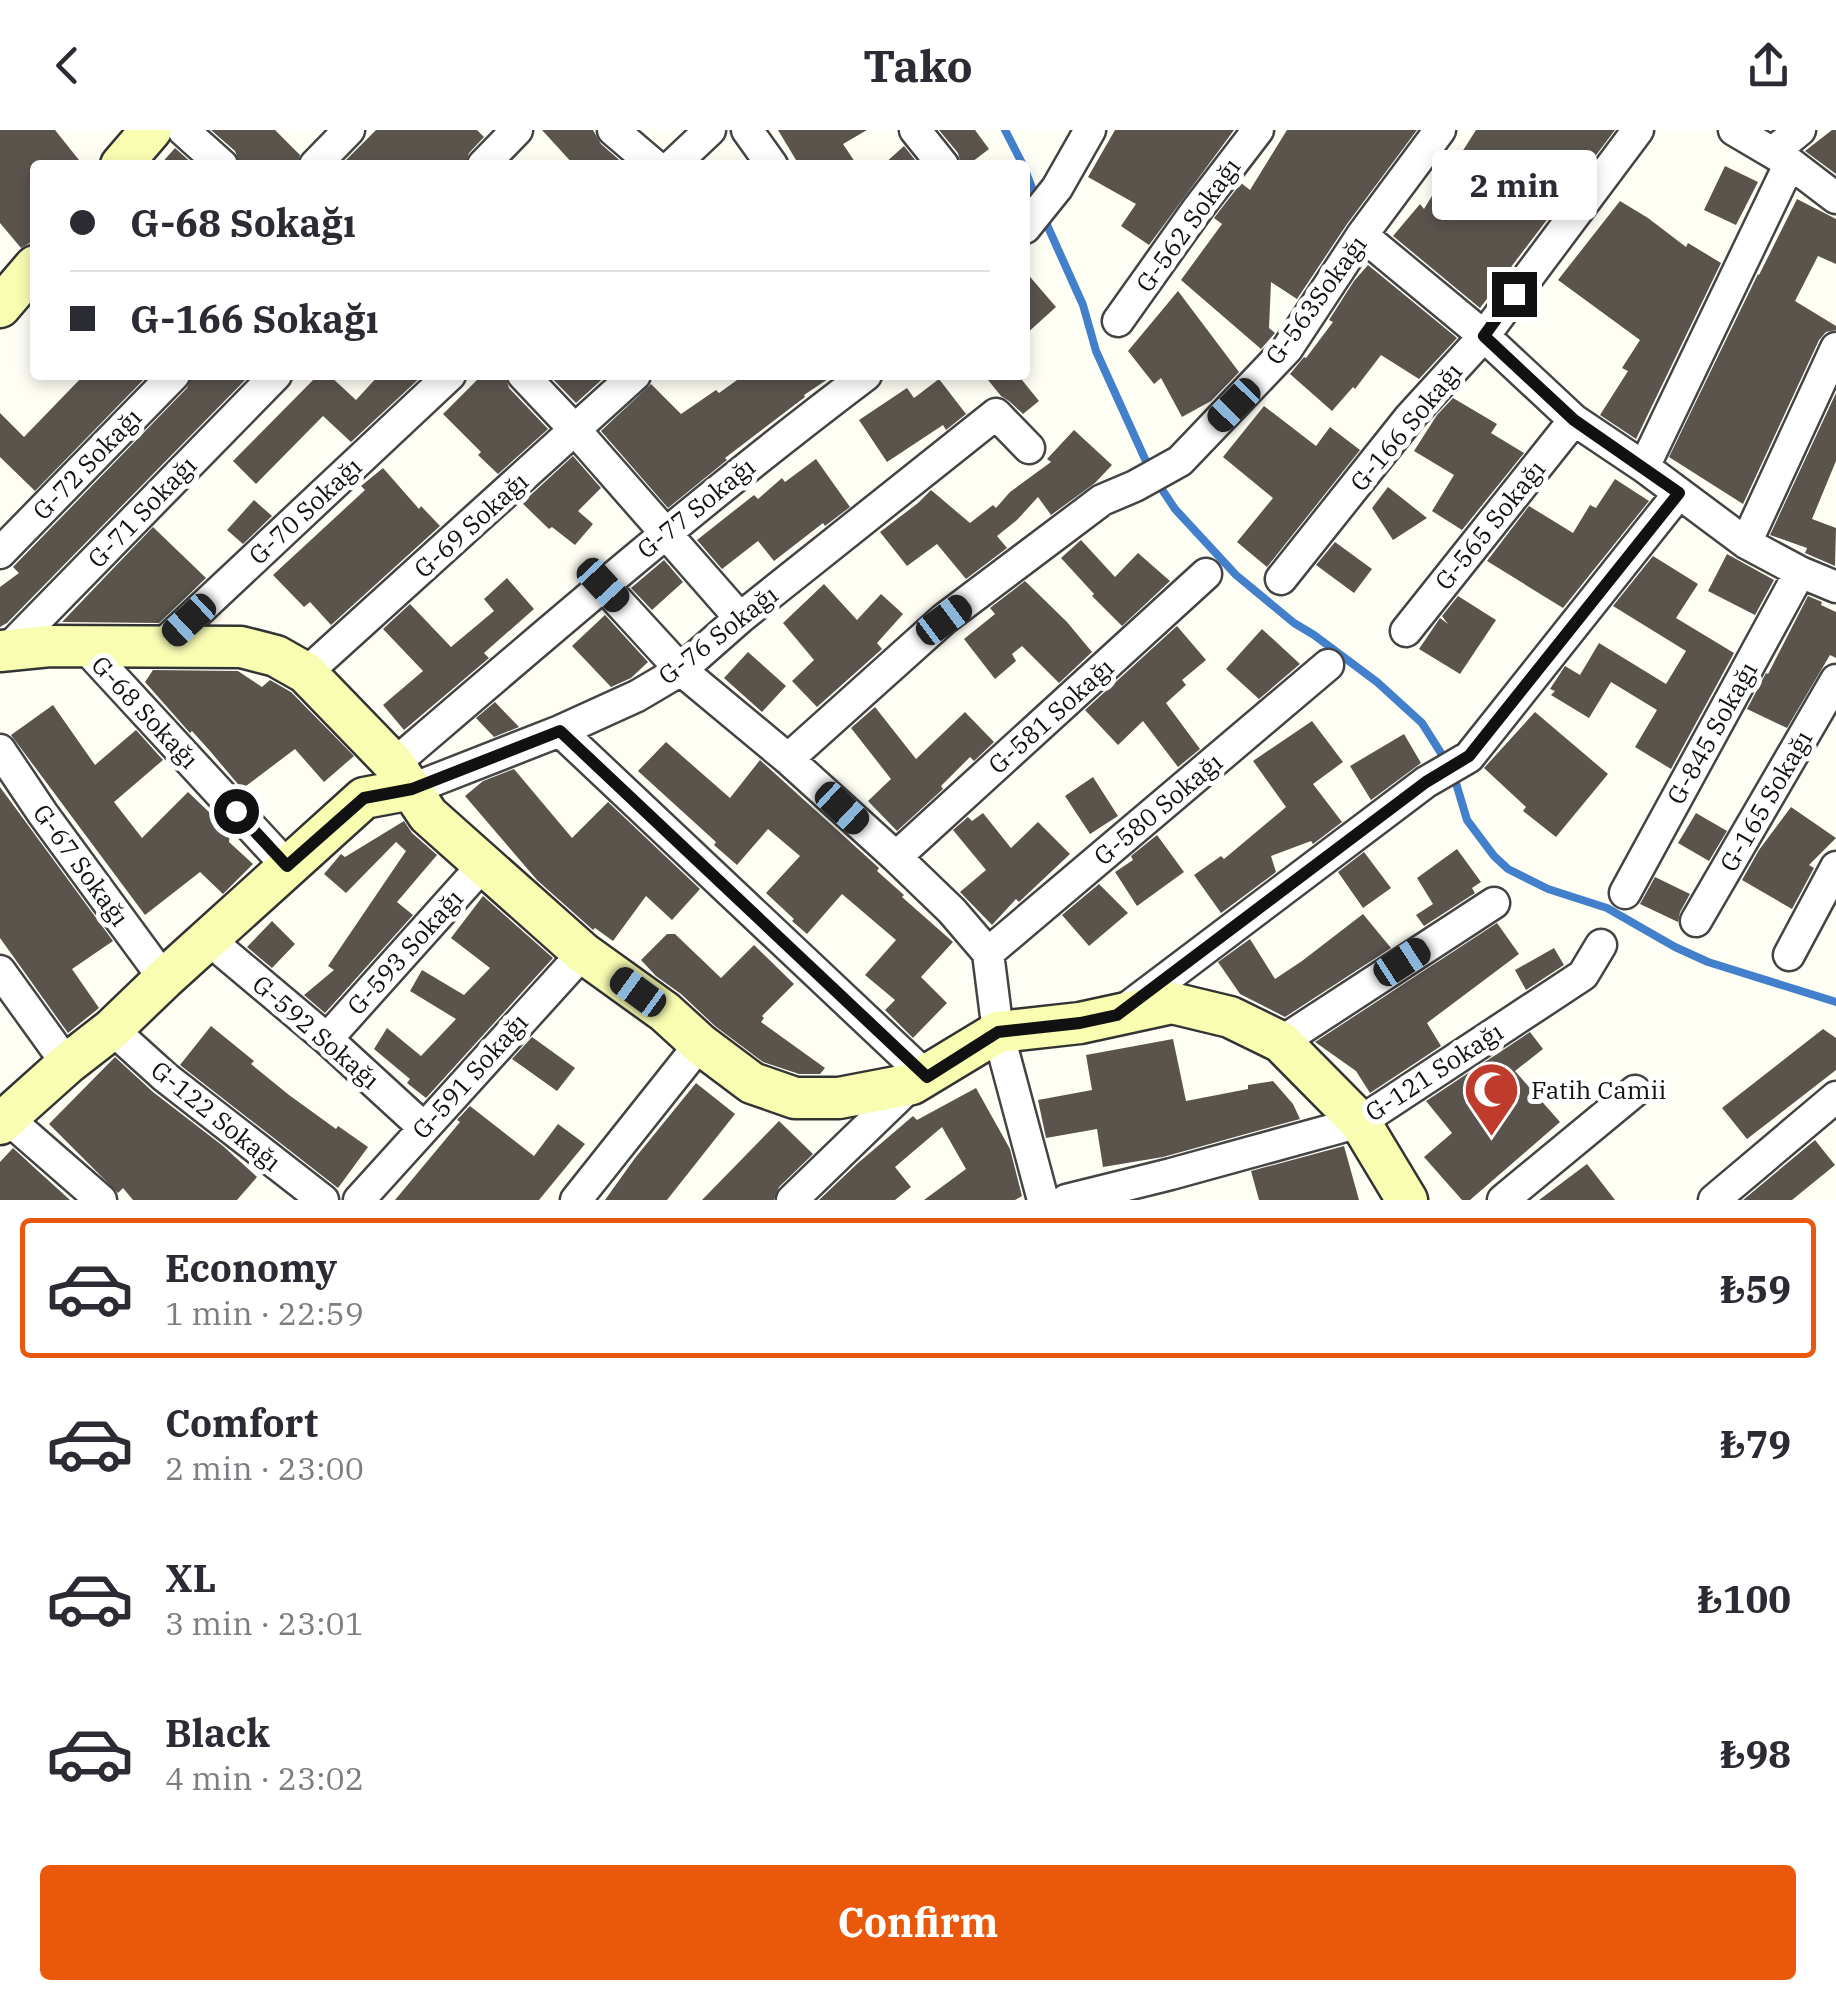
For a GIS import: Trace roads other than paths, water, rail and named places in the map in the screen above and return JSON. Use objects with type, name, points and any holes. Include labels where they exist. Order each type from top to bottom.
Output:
[{"type":"main road","points":[[4,650],[241,647],[276,656],[306,673],[403,776],[428,814],[483,865],[583,952],[752,1082],[795,1098],[840,1098],[920,1080],[998,1032],[1080,1023],[1172,1003],[1230,1017],[1281,1042],[1360,1122],[1407,1200]]},
{"type":"main road","name":"G-76 Sokağı","points":[[4,1121],[66,1064],[112,1029],[364,798],[403,776]]},
{"type":"street","points":[[183,130],[216,160]]},
{"type":"street","points":[[320,160],[349,130]]},
{"type":"street","points":[[487,160],[517,130]]},
{"type":"street","points":[[613,130],[648,160]]},
{"type":"street","points":[[678,160],[710,130]]},
{"type":"street","points":[[747,130],[768,160]]},
{"type":"street","points":[[915,130],[939,160]]},
{"type":"street","points":[[1030,222],[1057,188],[1090,130]]},
{"type":"street","name":"G-562 Sokağı","points":[[1118,321],[1258,130]]},
{"type":"street","name":"G-563Sokağı","points":[[788,759],[944,620],[1102,500],[1180,461],[1286,349],[1362,235],[1440,130]]},
{"type":"street","name":"G-166 Sokağı","points":[[1281,579],[1410,418],[1484,336],[1638,130]]},
{"type":"street","points":[[1734,130],[1836,198]]},
{"type":"street","points":[[1644,466],[1781,158],[1800,130]]},
{"type":"street","points":[[1362,235],[1484,336],[1574,420],[1644,466],[1746,543],[1836,587]]},
{"type":"street","points":[[1746,543],[1836,348]]},
{"type":"street","name":"G-72 Sokağı","points":[[0,553],[169,380]]},
{"type":"street","name":"G-71 Sokağı","points":[[4,650],[271,380]]},
{"type":"street","name":"G-70 Sokağı","points":[[160,647],[445,380]]},
{"type":"street","points":[[528,380],[740,618]]},
{"type":"street","name":"G-69 Sokağı","points":[[306,673],[630,380]]},
{"type":"street","name":"G-77 Sokağı","points":[[403,776],[603,585],[776,442],[859,380]]},
{"type":"street","name":"G-76 Sokağı","points":[[403,776],[560,731],[637,696],[681,670],[740,618],[996,414],[1029,448]]},
{"type":"street","name":"G-565 Sokağı","points":[[1406,631],[1574,420]]},
{"type":"street","points":[[1117,1015],[1367,825],[1465,759],[1679,493]]},
{"type":"street","name":"G-845 Sokağı","points":[[1625,893],[1800,572]]},
{"type":"street","name":"G-581 Sokağı","points":[[896,857],[1206,574]]},
{"type":"street","points":[[603,585],[681,670],[788,759],[896,857],[988,952],[998,1032],[1042,1200]]},
{"type":"street","name":"G-68 Sokağı","points":[[85,646],[287,866]]},
{"type":"street","name":"G-580 Sokağı","points":[[988,952],[1328,665]]},
{"type":"street","name":"G-165 Sokağı","points":[[1696,921],[1836,680]]},
{"type":"street","points":[[560,731],[920,1080],[792,1200]]},
{"type":"street","name":"G-67 Sokağı","points":[[0,750],[164,979]]},
{"type":"street","name":"G-593 Sokağı","points":[[328,1040],[483,865]]},
{"type":"street","points":[[1789,955],[1836,866]]},
{"type":"street","points":[[1281,1042],[1494,903]]},
{"type":"street","name":"G-592 Sokağı","points":[[208,940],[423,1126]]},
{"type":"street","name":"G-121 Sokağı","points":[[1066,1200],[1360,1122],[1584,974],[1601,944]]},
{"type":"street","name":"G-591 Sokağı","points":[[358,1200],[583,952]]},
{"type":"street","points":[[0,971],[66,1064]]},
{"type":"street","name":"G-122 Sokağı","points":[[112,1029],[165,1077],[323,1200]]},
{"type":"street","points":[[576,1200],[700,1044]]},
{"type":"street","points":[[1503,1200],[1635,1091]]},
{"type":"street","points":[[1714,1200],[1836,1097]]},
{"type":"street","points":[[4,1121],[102,1200]]},
{"type":"waterway","points":[[1005,130],[1020,160]]},
{"type":"waterway","points":[[1030,183],[1036,198]]},
{"type":"waterway","points":[[1043,216],[1083,305],[1096,351],[1150,470]]},
{"type":"waterway","points":[[1157,482],[1175,509],[1236,575],[1294,623],[1377,682],[1422,723],[1446,761]]},
{"type":"waterway","points":[[1453,773],[1467,820],[1508,869],[1548,889],[1607,908],[1708,962],[1836,1002]]},
{"type":"place","name":"Fatih Camii","points":[[1492,1139]]}]
